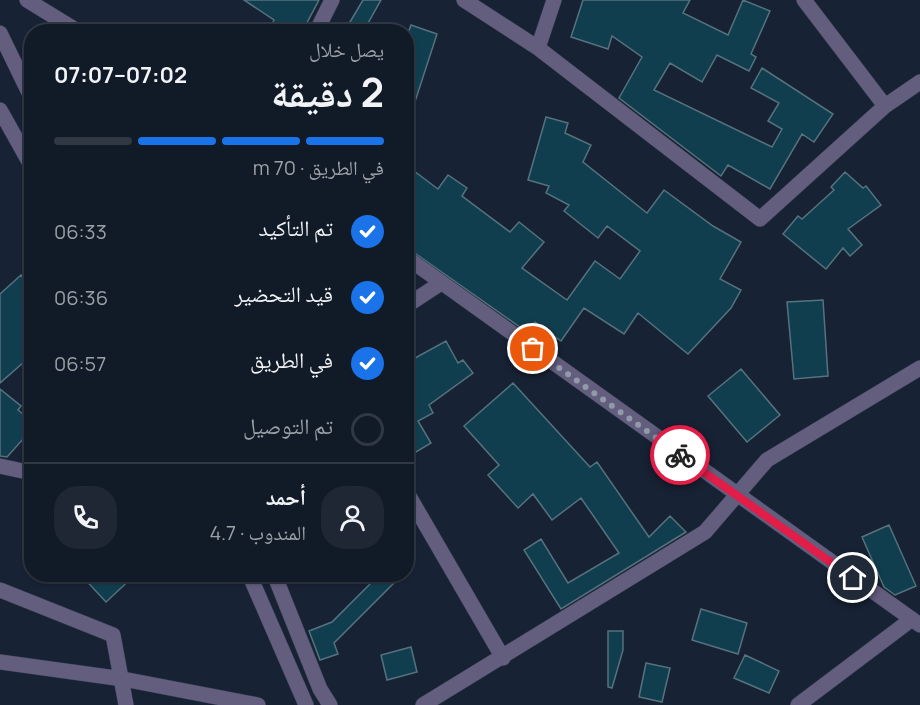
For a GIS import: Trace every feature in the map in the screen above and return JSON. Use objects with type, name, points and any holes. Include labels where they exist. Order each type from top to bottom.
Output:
[{"type":"street","points":[[27,0],[66,24]]},
{"type":"street","points":[[320,24],[332,0]]},
{"type":"street","points":[[464,0],[538,48],[760,219],[885,106],[920,82]]},
{"type":"street","points":[[538,48],[554,0]]},
{"type":"street","points":[[804,0],[885,106]]},
{"type":"street","points":[[0,33],[24,82]]},
{"type":"street","points":[[0,110],[24,153]]},
{"type":"street","points":[[414,263],[916,622],[798,705]]},
{"type":"street","points":[[414,301],[441,283]]},
{"type":"street","points":[[423,705],[705,532],[766,460],[920,368]]},
{"type":"street","points":[[0,466],[24,471]]},
{"type":"street","points":[[414,505],[503,658]]},
{"type":"street","points":[[252,582],[306,705]]},
{"type":"street","points":[[277,582],[320,689],[330,705]]},
{"type":"street","points":[[0,590],[113,635],[126,705]]},
{"type":"street","points":[[0,662],[123,680],[258,705]]},
{"type":"building","points":[[244,0],[319,0],[306,24],[272,24],[274,20]]},
{"type":"building","points":[[363,0],[381,0],[368,24],[349,24]]},
{"type":"building","points":[[583,0],[690,0],[683,13],[728,35],[743,0],[770,11],[751,54],[756,57],[749,71],[717,55],[702,82],[670,63],[654,90],[772,147],[782,129],[768,121],[779,103],[751,88],[762,68],[833,114],[814,142],[802,134],[770,189],[728,165],[721,176],[619,98],[642,57],[612,36],[608,49],[571,37]]},
{"type":"building","points":[[414,26],[437,34],[414,105]]},
{"type":"building","points":[[546,117],[568,123],[565,133],[591,145],[583,162],[647,213],[664,190],[713,226],[741,242],[720,279],[741,290],[731,308],[688,354],[638,313],[624,334],[584,308],[561,341],[535,322],[527,332],[414,253],[414,171],[438,189],[448,175],[467,188],[462,196],[510,232],[519,222],[544,242],[522,268],[567,300],[595,261],[620,279],[640,251],[607,226],[598,238],[564,211],[569,205],[546,193],[549,186],[528,180]]},
{"type":"building","points":[[845,172],[863,188],[866,186],[881,205],[848,229],[862,245],[850,256],[843,248],[826,269],[783,234],[798,216],[802,219],[834,190],[831,187]]},
{"type":"building","points":[[21,275],[24,279],[24,362],[0,383],[0,294]]},
{"type":"building","points":[[823,300],[828,376],[794,379],[787,302]]},
{"type":"building","points":[[446,341],[458,363],[463,360],[473,373],[429,405],[433,413],[418,421],[431,443],[414,453],[414,359]]},
{"type":"building","points":[[741,369],[780,415],[747,442],[708,396]]},
{"type":"building","points":[[513,383],[590,467],[597,462],[649,537],[670,516],[686,532],[561,609],[524,550],[541,539],[568,583],[619,553],[581,498],[552,520],[533,494],[518,508],[488,475],[499,465],[464,426]]},
{"type":"building","points":[[0,389],[21,406],[18,410],[24,415],[24,438],[7,457],[0,456]]},
{"type":"building","points":[[889,525],[916,586],[895,595],[884,587],[862,537]]},
{"type":"building","points":[[87,582],[127,582],[106,602]]},
{"type":"building","points":[[372,582],[395,582],[334,643],[338,654],[320,660],[309,631],[332,622]]},
{"type":"building","points":[[701,609],[747,623],[738,654],[692,640]]},
{"type":"building","points":[[608,631],[623,631],[623,650],[612,688],[608,687]]},
{"type":"building","points":[[411,647],[417,672],[387,680],[381,655]]},
{"type":"building","points":[[745,655],[779,671],[769,693],[734,678]]},
{"type":"building","points":[[646,663],[670,668],[662,702],[639,697]]},
{"type":"way so far","points":[[533,349],[680,455]]},
{"type":"route","points":[[680,455],[853,578]]}]
